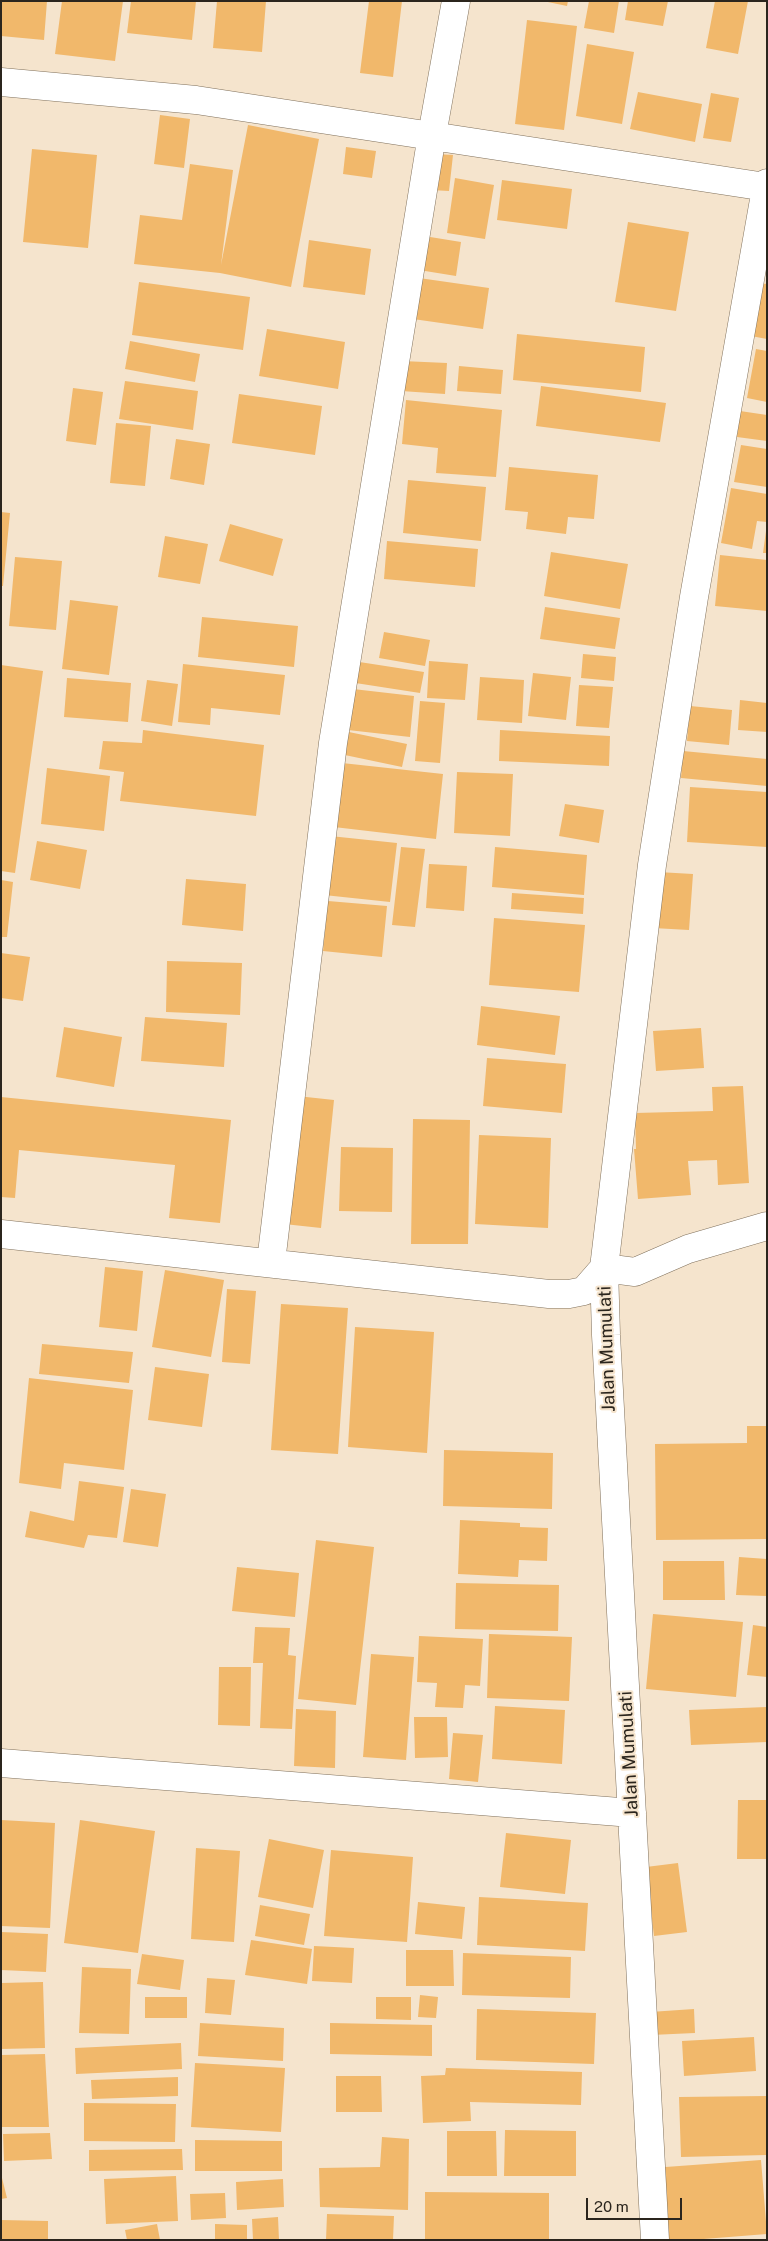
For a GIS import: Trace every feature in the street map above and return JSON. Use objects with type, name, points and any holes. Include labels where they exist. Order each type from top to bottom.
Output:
[{"type":"street","points":[[271,1262],[333,743],[432,134],[456,1]]},
{"type":"street","points":[[1,82],[196,100],[766,185]]},
{"type":"street","name":"Jalan Mumulati","points":[[655,2240],[606,1335],[604,1268],[652,865],[694,597],[766,185]]},
{"type":"street","points":[[1,1234],[569,1294],[584,1291],[604,1268],[635,1272],[688,1250],[767,1226]]},
{"type":"street","points":[[1,1763],[632,1813]]},
{"type":"building","points":[[1,1],[47,1],[44,40],[1,36]]},
{"type":"building","points":[[62,1],[123,1],[115,61],[55,54]]},
{"type":"building","points":[[131,1],[196,1],[192,40],[127,33]]},
{"type":"building","points":[[217,1],[266,1],[262,52],[213,48]]},
{"type":"building","points":[[369,1],[402,1],[393,77],[360,73]]},
{"type":"building","points":[[543,1],[568,1],[567,6]]},
{"type":"building","points":[[589,1],[619,1],[614,33],[584,28]]},
{"type":"building","points":[[628,1],[668,1],[663,26],[625,20]]},
{"type":"building","points":[[715,1],[748,1],[738,54],[706,48]]},
{"type":"building","points":[[527,20],[577,26],[564,130],[515,124]]},
{"type":"building","points":[[587,44],[634,52],[622,124],[576,116]]},
{"type":"building","points":[[638,92],[702,104],[695,142],[630,129]]},
{"type":"building","points":[[711,93],[739,98],[731,142],[703,138]]},
{"type":"building","points":[[160,115],[190,119],[184,168],[154,164]]},
{"type":"building","points":[[248,125],[319,139],[291,287],[220,273],[134,264],[140,215],[182,220],[190,164],[233,170],[221,265]]},
{"type":"building","points":[[346,147],[376,151],[372,178],[343,174]]},
{"type":"building","points":[[32,149],[97,155],[88,248],[23,242]]},
{"type":"building","points":[[435,154],[453,155],[449,191],[431,190]]},
{"type":"building","points":[[455,178],[494,185],[485,239],[447,233]]},
{"type":"building","points":[[502,180],[572,189],[567,229],[497,220]]},
{"type":"building","points":[[628,222],[689,232],[676,311],[615,302]]},
{"type":"building","points":[[424,236],[461,242],[456,276],[419,270]]},
{"type":"building","points":[[309,240],[371,249],[365,295],[303,287]]},
{"type":"building","points":[[419,278],[489,288],[483,329],[413,319]]},
{"type":"building","points":[[139,282],[250,297],[243,350],[132,335]]},
{"type":"building","points":[[760,283],[767,284],[767,339],[751,336]]},
{"type":"building","points":[[267,329],[345,342],[338,389],[259,376]]},
{"type":"building","points":[[517,334],[645,347],[641,392],[513,380]]},
{"type":"building","points":[[130,341],[200,354],[195,382],[125,369]]},
{"type":"building","points":[[756,349],[767,351],[767,402],[747,398]]},
{"type":"building","points":[[402,361],[447,363],[445,394],[401,391]]},
{"type":"building","points":[[459,366],[503,370],[501,394],[457,391]]},
{"type":"building","points":[[125,381],[198,391],[193,430],[119,419]]},
{"type":"building","points":[[541,386],[666,403],[660,442],[536,426]]},
{"type":"building","points":[[73,388],[103,392],[96,445],[66,441]]},
{"type":"building","points":[[239,394],[322,406],[315,455],[232,443]]},
{"type":"building","points":[[406,400],[502,410],[496,477],[436,473],[438,448],[402,444]]},
{"type":"building","points":[[740,411],[767,415],[767,441],[737,437]]},
{"type":"building","points":[[116,423],[151,426],[145,486],[110,483]]},
{"type":"building","points":[[176,439],[210,444],[204,485],[170,479]]},
{"type":"building","points":[[741,445],[767,449],[767,487],[734,482]]},
{"type":"building","points":[[509,467],[598,475],[594,519],[568,517],[566,534],[526,529],[528,512],[505,510]]},
{"type":"building","points":[[408,480],[486,487],[481,541],[403,533]]},
{"type":"building","points":[[731,488],[767,494],[767,522],[757,521],[752,549],[721,543]]},
{"type":"building","points":[[1,512],[10,513],[3,586],[1,586]]},
{"type":"building","points":[[230,524],[283,539],[273,576],[219,561]]},
{"type":"building","points":[[766,531],[767,553],[763,553]]},
{"type":"building","points":[[165,536],[208,544],[200,584],[158,577]]},
{"type":"building","points":[[387,541],[478,549],[475,587],[384,579]]},
{"type":"building","points":[[551,552],[628,564],[620,609],[544,596]]},
{"type":"building","points":[[720,555],[767,560],[767,611],[715,606]]},
{"type":"building","points":[[15,557],[62,561],[56,630],[9,626]]},
{"type":"building","points":[[70,600],[118,606],[109,675],[62,669]]},
{"type":"building","points":[[545,607],[620,618],[615,649],[540,639]]},
{"type":"building","points":[[202,617],[298,626],[294,667],[198,657]]},
{"type":"building","points":[[384,632],[430,640],[425,666],[379,658]]},
{"type":"building","points":[[583,654],[616,657],[614,681],[581,678]]},
{"type":"building","points":[[353,661],[424,672],[420,693],[349,682]]},
{"type":"building","points":[[429,661],[468,664],[465,700],[427,698]]},
{"type":"building","points":[[183,664],[285,675],[280,715],[211,708],[210,725],[178,722]]},
{"type":"building","points":[[1,665],[43,671],[15,873],[1,871]]},
{"type":"building","points":[[533,673],[571,677],[566,720],[528,716]]},
{"type":"building","points":[[480,677],[524,680],[522,723],[477,720]]},
{"type":"building","points":[[67,678],[131,683],[128,722],[64,717]]},
{"type":"building","points":[[147,680],[178,684],[172,726],[141,721]]},
{"type":"building","points":[[579,685],[613,687],[609,728],[576,726]]},
{"type":"building","points":[[353,689],[414,696],[410,737],[348,730]]},
{"type":"building","points":[[740,700],[767,703],[767,732],[738,730]]},
{"type":"building","points":[[420,701],[445,703],[440,763],[415,761]]},
{"type":"building","points":[[690,706],[732,710],[729,745],[687,741]]},
{"type":"building","points":[[143,730],[264,745],[256,816],[120,801],[124,772],[99,769],[103,741],[142,743]]},
{"type":"building","points":[[500,730],[610,736],[609,766],[499,761]]},
{"type":"building","points":[[344,731],[407,744],[402,767],[340,754]]},
{"type":"building","points":[[683,751],[767,759],[767,786],[681,778]]},
{"type":"building","points":[[342,763],[443,774],[436,839],[334,827]]},
{"type":"building","points":[[47,768],[110,776],[104,831],[41,824]]},
{"type":"building","points":[[457,772],[513,774],[510,836],[454,833]]},
{"type":"building","points":[[690,787],[767,792],[767,847],[687,842]]},
{"type":"building","points":[[565,804],[604,810],[599,843],[559,836]]},
{"type":"building","points":[[330,836],[397,843],[390,902],[324,895]]},
{"type":"building","points":[[37,841],[87,850],[80,889],[30,880]]},
{"type":"building","points":[[401,847],[425,849],[415,927],[392,925]]},
{"type":"building","points":[[495,847],[587,855],[584,895],[492,887]]},
{"type":"building","points":[[429,864],[467,866],[464,911],[426,908]]},
{"type":"building","points":[[658,872],[693,874],[689,930],[653,928]]},
{"type":"building","points":[[186,879],[246,884],[243,931],[182,925]]},
{"type":"building","points":[[1,880],[13,882],[7,937],[1,937]]},
{"type":"building","points":[[512,893],[584,898],[583,914],[511,909]]},
{"type":"building","points":[[328,901],[387,906],[382,957],[323,951]]},
{"type":"building","points":[[494,918],[585,925],[579,992],[489,985]]},
{"type":"building","points":[[1,953],[30,957],[23,1001],[1,998]]},
{"type":"building","points":[[167,961],[242,963],[240,1015],[166,1012]]},
{"type":"building","points":[[481,1006],[560,1016],[555,1055],[477,1045]]},
{"type":"building","points":[[145,1017],[227,1023],[224,1067],[141,1061]]},
{"type":"building","points":[[64,1027],[122,1037],[114,1087],[56,1077]]},
{"type":"building","points":[[701,1028],[704,1068],[656,1071],[653,1031]]},
{"type":"building","points":[[487,1058],[566,1064],[562,1113],[483,1106]]},
{"type":"building","points":[[743,1086],[749,1183],[718,1185],[717,1160],[688,1161],[691,1195],[638,1199],[634,1149],[636,1149],[635,1113],[713,1111],[712,1087]]},
{"type":"building","points":[[297,1096],[334,1100],[321,1228],[284,1224]]},
{"type":"building","points":[[1,1097],[231,1120],[220,1223],[169,1218],[175,1165],[19,1150],[15,1198],[1,1197]]},
{"type":"building","points":[[413,1119],[470,1120],[468,1244],[411,1244]]},
{"type":"building","points":[[479,1135],[551,1138],[548,1228],[475,1224]]},
{"type":"building","points":[[341,1147],[393,1148],[392,1212],[339,1211]]},
{"type":"building","points":[[105,1267],[143,1271],[137,1331],[99,1327]]},
{"type":"building","points":[[165,1270],[224,1280],[211,1357],[152,1347]]},
{"type":"building","points":[[227,1289],[256,1291],[250,1364],[222,1362]]},
{"type":"building","points":[[281,1304],[348,1308],[338,1454],[271,1450]]},
{"type":"building","points":[[355,1327],[434,1332],[427,1453],[348,1447]]},
{"type":"building","points":[[42,1344],[133,1352],[129,1383],[39,1374]]},
{"type":"building","points":[[155,1367],[209,1374],[202,1427],[148,1420]]},
{"type":"building","points":[[29,1378],[133,1390],[124,1470],[64,1463],[61,1489],[19,1483]]},
{"type":"building","points":[[747,1426],[767,1426],[767,1539],[656,1540],[655,1444],[747,1443]]},
{"type":"building","points":[[444,1450],[553,1453],[552,1509],[443,1506]]},
{"type":"building","points":[[79,1481],[124,1487],[117,1538],[88,1535],[84,1548],[25,1537],[30,1511],[74,1521]]},
{"type":"building","points":[[131,1489],[166,1494],[158,1547],[123,1542]]},
{"type":"building","points":[[460,1520],[520,1523],[520,1527],[548,1528],[547,1561],[519,1560],[518,1577],[458,1574]]},
{"type":"building","points":[[316,1540],[374,1547],[356,1705],[298,1699]]},
{"type":"building","points":[[739,1557],[767,1559],[767,1596],[736,1595]]},
{"type":"building","points":[[663,1561],[724,1561],[725,1600],[663,1600]]},
{"type":"building","points":[[237,1567],[299,1573],[295,1617],[232,1611]]},
{"type":"building","points":[[456,1583],[559,1585],[558,1631],[455,1629]]},
{"type":"building","points":[[653,1614],[743,1622],[736,1697],[646,1689]]},
{"type":"building","points":[[753,1625],[767,1627],[767,1677],[747,1675]]},
{"type":"building","points":[[255,1627],[290,1628],[288,1655],[296,1656],[292,1729],[260,1728],[263,1663],[253,1663]]},
{"type":"building","points":[[489,1634],[572,1637],[569,1701],[487,1698]]},
{"type":"building","points":[[419,1636],[483,1639],[480,1686],[465,1685],[463,1708],[435,1707],[437,1683],[417,1682]]},
{"type":"building","points":[[371,1654],[414,1657],[406,1760],[363,1757]]},
{"type":"building","points":[[219,1667],[251,1667],[250,1726],[218,1725]]},
{"type":"building","points":[[495,1706],[565,1710],[562,1764],[492,1759]]},
{"type":"building","points":[[767,1707],[767,1742],[691,1745],[689,1710]]},
{"type":"building","points":[[296,1709],[336,1711],[335,1768],[294,1766]]},
{"type":"building","points":[[414,1717],[447,1717],[448,1757],[415,1758]]},
{"type":"building","points":[[453,1733],[483,1735],[478,1782],[449,1779]]},
{"type":"building","points":[[738,1800],[767,1800],[767,1859],[737,1859]]},
{"type":"building","points":[[1,1820],[55,1823],[50,1928],[1,1926]]},
{"type":"building","points":[[80,1820],[155,1831],[138,1953],[64,1943]]},
{"type":"building","points":[[506,1833],[571,1840],[565,1894],[500,1887]]},
{"type":"building","points":[[269,1839],[324,1850],[313,1908],[258,1897]]},
{"type":"building","points":[[196,1848],[240,1851],[234,1942],[191,1939]]},
{"type":"building","points":[[331,1850],[413,1857],[407,1942],[324,1936]]},
{"type":"building","points":[[678,1863],[687,1932],[654,1936],[646,1867]]},
{"type":"building","points":[[479,1897],[588,1903],[585,1951],[477,1945]]},
{"type":"building","points":[[418,1902],[465,1907],[462,1939],[415,1934]]},
{"type":"building","points":[[260,1905],[310,1914],[304,1945],[255,1936]]},
{"type":"building","points":[[1,1932],[48,1934],[46,1972],[1,1970]]},
{"type":"building","points":[[251,1940],[312,1949],[307,1984],[245,1975]]},
{"type":"building","points":[[314,1946],[354,1948],[352,1983],[312,1981]]},
{"type":"building","points":[[406,1950],[453,1950],[454,1986],[406,1986]]},
{"type":"building","points":[[463,1953],[571,1957],[570,1998],[462,1995]]},
{"type":"building","points":[[142,1954],[184,1960],[180,1990],[137,1984]]},
{"type":"building","points":[[82,1967],[131,1969],[129,2034],[79,2033]]},
{"type":"building","points":[[207,1978],[235,1980],[231,2015],[205,2013]]},
{"type":"building","points":[[43,1982],[45,2048],[1,2049],[1,1983]]},
{"type":"building","points":[[420,1995],[438,1997],[436,2018],[418,2017]]},
{"type":"building","points":[[145,1997],[187,1997],[187,2018],[145,2018]]},
{"type":"building","points":[[376,1997],[411,1997],[411,2020],[376,2019]]},
{"type":"building","points":[[477,2009],[596,2013],[594,2064],[476,2060]]},
{"type":"building","points":[[694,2009],[695,2033],[651,2035],[650,2012]]},
{"type":"building","points":[[200,2023],[284,2028],[283,2061],[198,2056]]},
{"type":"building","points":[[330,2023],[432,2025],[432,2056],[330,2054]]},
{"type":"building","points":[[754,2037],[756,2071],[684,2076],[682,2041]]},
{"type":"building","points":[[181,2043],[182,2069],[76,2074],[75,2048]]},
{"type":"building","points":[[45,2054],[49,2127],[1,2127],[1,2055]]},
{"type":"building","points":[[195,2063],[285,2068],[281,2132],[191,2127]]},
{"type":"building","points":[[446,2068],[582,2072],[581,2105],[470,2102],[471,2121],[423,2123],[421,2076],[445,2075]]},
{"type":"building","points":[[336,2076],[381,2076],[382,2112],[336,2112]]},
{"type":"building","points":[[178,2077],[178,2096],[92,2099],[91,2080]]},
{"type":"building","points":[[767,2096],[767,2155],[681,2157],[679,2097]]},
{"type":"building","points":[[84,2103],[176,2104],[175,2142],[84,2141]]},
{"type":"building","points":[[505,2130],[576,2131],[576,2176],[504,2176]]},
{"type":"building","points":[[447,2131],[496,2131],[497,2176],[447,2176]]},
{"type":"building","points":[[50,2133],[52,2159],[4,2161],[3,2134]]},
{"type":"building","points":[[382,2137],[409,2139],[408,2210],[320,2207],[319,2168],[380,2167]]},
{"type":"building","points":[[195,2140],[282,2141],[282,2171],[195,2171]]},
{"type":"building","points":[[182,2149],[183,2170],[89,2171],[89,2150]]},
{"type":"building","points":[[761,2160],[767,2234],[691,2240],[657,2240],[652,2168]]},
{"type":"building","points":[[1,2174],[7,2198],[1,2199]]},
{"type":"building","points":[[176,2176],[178,2221],[106,2224],[104,2179]]},
{"type":"building","points":[[283,2179],[284,2207],[237,2210],[236,2182]]},
{"type":"building","points":[[425,2192],[549,2193],[549,2240],[425,2240]]},
{"type":"building","points":[[225,2193],[226,2218],[191,2220],[190,2194]]},
{"type":"building","points":[[327,2214],[394,2216],[393,2240],[326,2240]]},
{"type":"building","points":[[278,2217],[279,2240],[253,2240],[252,2219]]},
{"type":"building","points":[[1,2220],[48,2221],[48,2240],[1,2240]]},
{"type":"building","points":[[157,2224],[160,2240],[127,2240],[125,2230]]},
{"type":"building","points":[[215,2224],[247,2225],[247,2240],[215,2240]]}]
